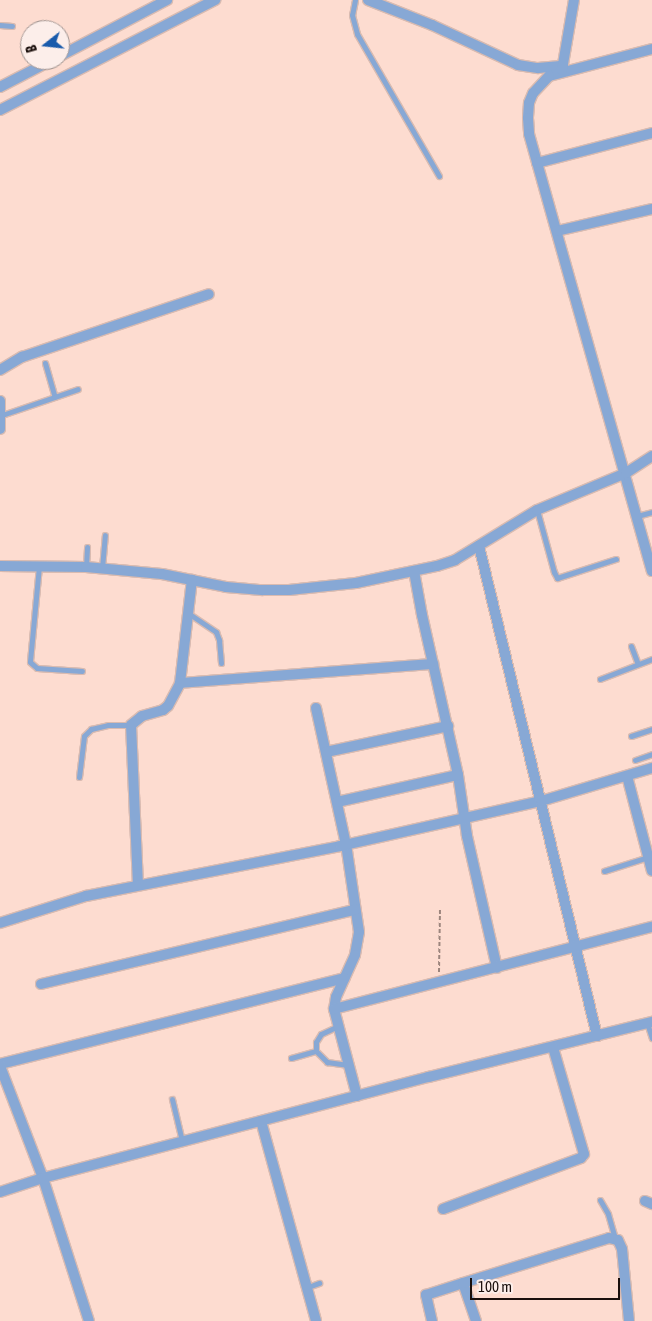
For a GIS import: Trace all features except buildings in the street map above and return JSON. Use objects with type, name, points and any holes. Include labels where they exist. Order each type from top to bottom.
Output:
[{"type":"street","points":[[70,51],[167,0]]},
{"type":"street","points":[[0,110],[215,0]]},
{"type":"street","points":[[368,0],[432,25],[518,65],[538,68],[563,68],[652,50]]},
{"type":"street","points":[[563,68],[574,0]]},
{"type":"street","points":[[563,68],[541,83],[529,103],[529,134],[626,473],[652,571]]},
{"type":"street","points":[[0,87],[33,70]]},
{"type":"street","points":[[537,163],[652,133]]},
{"type":"street","points":[[557,231],[652,209]]},
{"type":"street","points":[[0,370],[22,357],[209,294]]},
{"type":"street","points":[[0,401],[2,415],[0,429]]},
{"type":"street","points":[[0,566],[86,567],[162,574],[226,586],[288,590],[356,583],[456,560],[538,510],[626,473],[652,456]]},
{"type":"street","points":[[479,546],[597,1036]]},
{"type":"street","points":[[414,571],[458,775],[464,818],[497,968]]},
{"type":"street","points":[[138,885],[132,726],[142,716],[164,710],[180,683],[192,580]]},
{"type":"street","points":[[180,683],[433,664]]},
{"type":"street","points":[[316,708],[346,844],[359,932],[355,955],[336,997],[334,1009],[357,1096]]},
{"type":"street","points":[[326,752],[448,726]]},
{"type":"street","points":[[0,923],[86,896],[346,844],[541,801],[652,768]]},
{"type":"street","points":[[337,802],[458,775]]},
{"type":"street","points":[[627,776],[652,871]]},
{"type":"street","points":[[41,984],[356,910]]},
{"type":"street","points":[[334,1009],[652,927]]},
{"type":"street","points":[[89,1321],[43,1178],[0,1065],[344,978]]},
{"type":"street","points":[[0,1192],[43,1178],[357,1096],[650,1023]]},
{"type":"street","points":[[443,1209],[581,1158],[584,1154],[553,1047]]},
{"type":"street","points":[[262,1121],[316,1321]]},
{"type":"street","points":[[432,1321],[426,1295],[609,1238],[615,1239],[622,1249],[629,1321]]},
{"type":"street","points":[[463,1283],[476,1321]]},
{"type":"lane","points":[[354,0],[352,15],[357,34],[439,176]]},
{"type":"lane","points":[[0,25],[12,26]]},
{"type":"lane","points":[[46,363],[55,397]]},
{"type":"lane","points":[[2,415],[78,389]]},
{"type":"lane","points":[[538,510],[557,578],[616,559]]},
{"type":"lane","points":[[637,516],[652,512]]},
{"type":"lane","points":[[102,569],[105,535]]},
{"type":"lane","points":[[86,567],[87,547]]},
{"type":"lane","points":[[39,566],[30,662],[37,668],[82,671]]},
{"type":"lane","points":[[188,613],[216,632],[221,663]]},
{"type":"lane","points":[[631,646],[638,664]]},
{"type":"lane","points":[[600,679],[652,659]]},
{"type":"lane","points":[[79,777],[84,736],[91,729],[108,725],[132,726]]},
{"type":"lane","points":[[631,736],[652,729]]},
{"type":"lane","points":[[635,760],[652,754]]},
{"type":"lane","points":[[604,870],[648,857]]},
{"type":"lane","points":[[650,1023],[652,1038]]},
{"type":"lane","points":[[338,1026],[321,1034],[316,1042],[316,1051],[327,1062],[349,1065]]},
{"type":"lane","points":[[291,1058],[316,1051]]},
{"type":"lane","points":[[172,1100],[182,1142]]},
{"type":"lane","points":[[600,1200],[608,1214],[615,1239]]},
{"type":"lane","points":[[308,1287],[320,1283]]},
{"type":"path","points":[[439,982],[440,910]]}]
